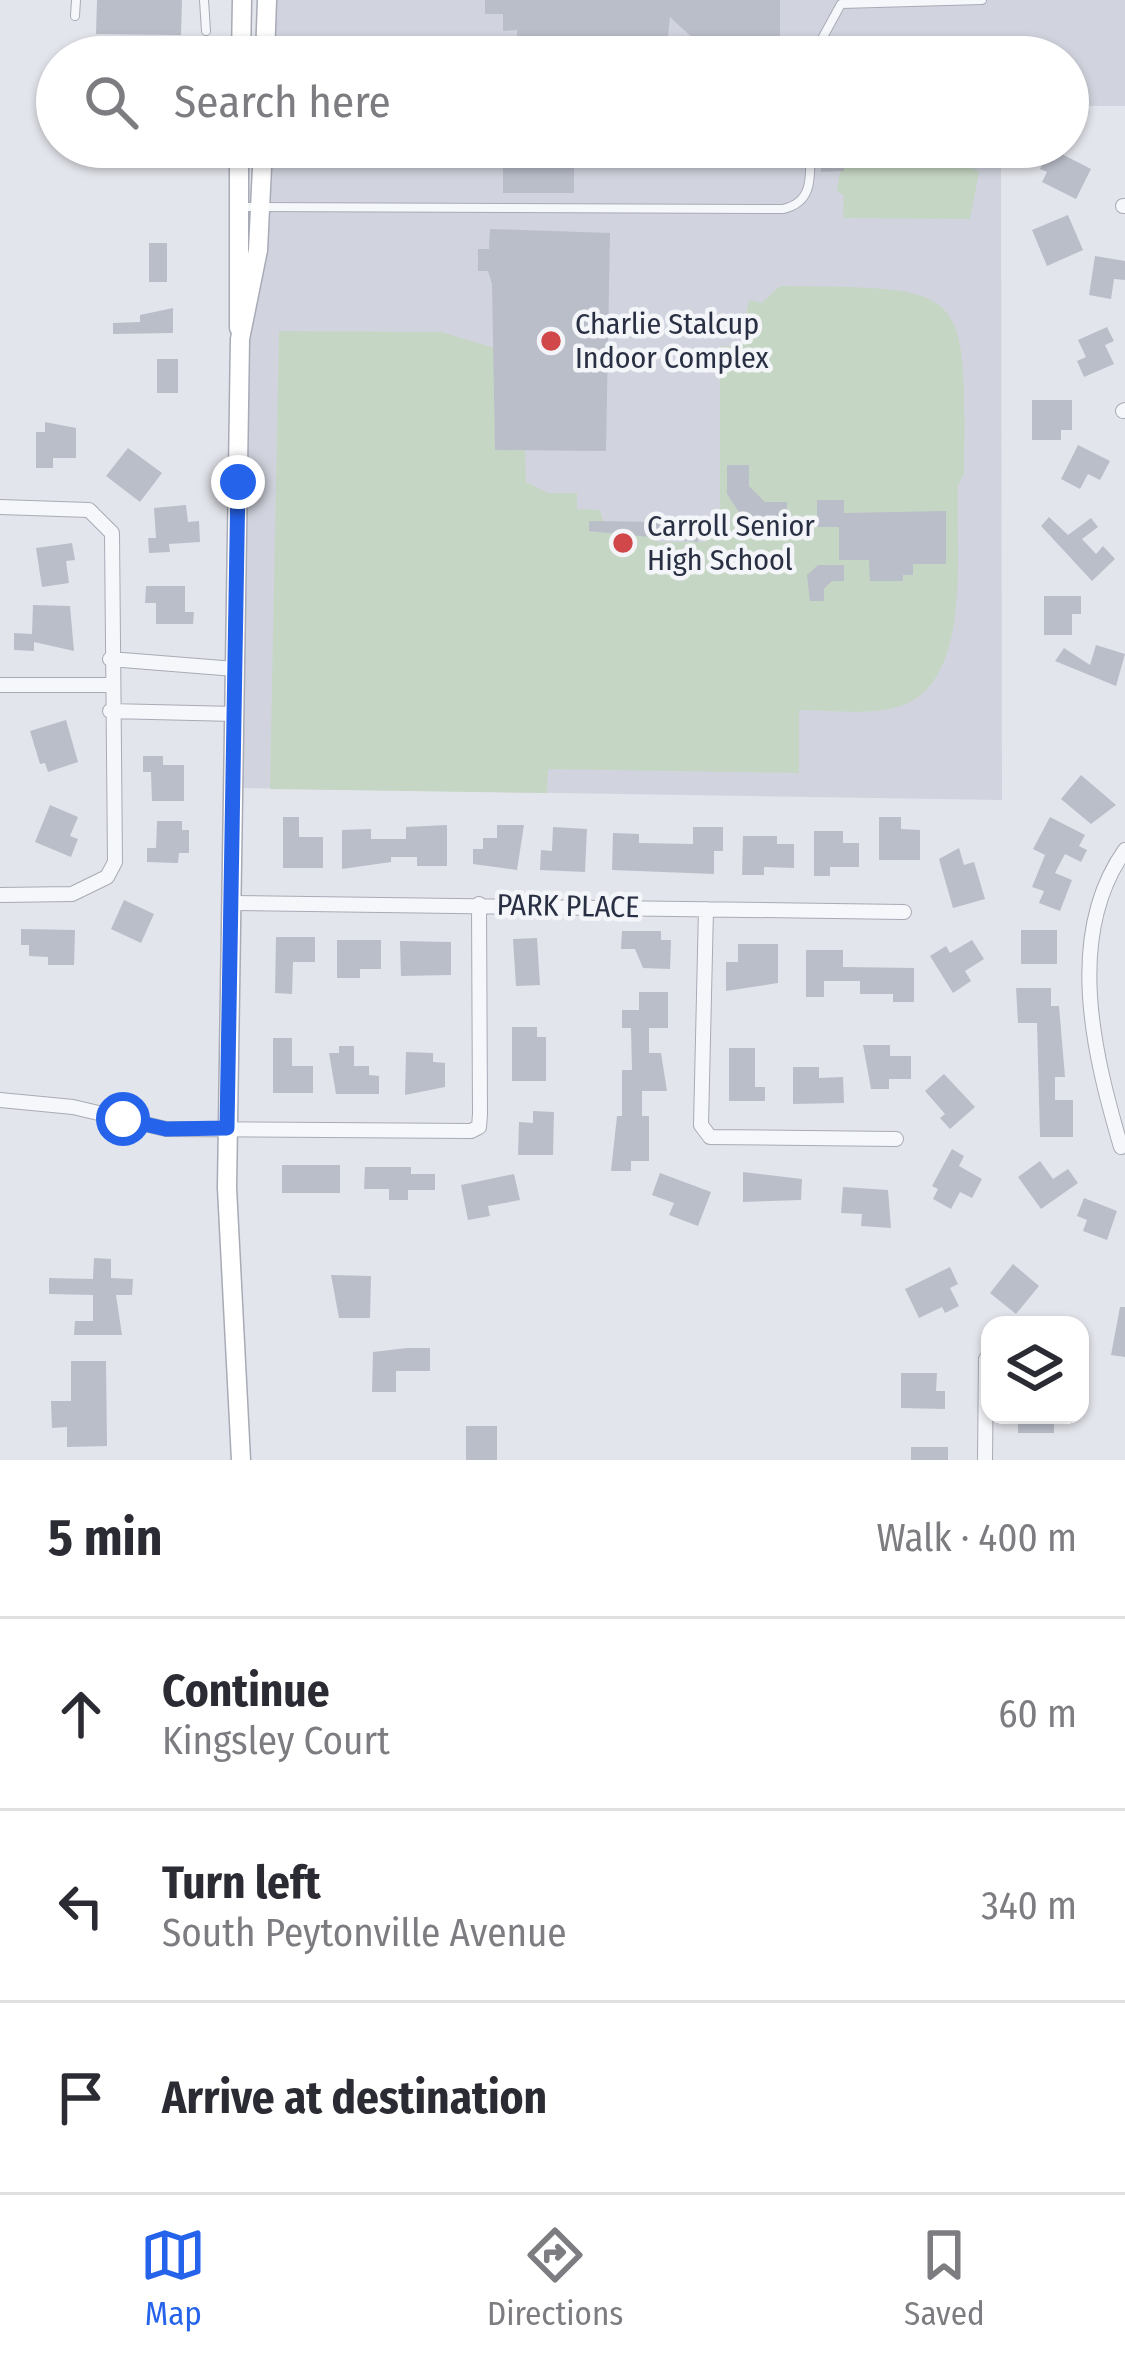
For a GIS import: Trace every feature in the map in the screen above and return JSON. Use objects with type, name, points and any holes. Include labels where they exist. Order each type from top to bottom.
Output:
[{"type":"street","points":[[241,36],[242,0]]},
{"type":"street","points":[[266,36],[267,0]]},
{"type":"street","points":[[238,168],[240,339],[227,1128],[241,1460]]},
{"type":"street","points":[[240,339],[260,229],[263,168]]},
{"type":"street","points":[[0,507],[75,507],[102,517],[116,548],[110,711],[118,842],[107,877],[72,894],[0,895]]},
{"type":"street","points":[[110,659],[235,669]]},
{"type":"street","points":[[0,685],[110,685]]},
{"type":"street","points":[[110,711],[235,714]]},
{"type":"street","points":[[1121,1147],[1100,1075],[1090,960],[1099,903],[1125,850]]},
{"type":"street","name":"PARK PLACE","points":[[232,903],[904,912]]},
{"type":"street","points":[[0,1100],[73,1107],[166,1129],[479,1127],[479,904]]},
{"type":"street","points":[[706,909],[701,1125],[710,1137],[896,1139]]},
{"type":"street","points":[[985,1424],[985,1460]]},
{"type":"lane","points":[[75,16],[76,0]]},
{"type":"lane","points":[[204,0],[206,31]]},
{"type":"lane","points":[[822,36],[844,3],[982,0]]},
{"type":"lane","points":[[237,206],[783,209],[799,204],[808,191],[809,168]]},
{"type":"shaded area","points":[[274,0],[1125,0],[1125,106],[1089,106],[1089,36],[273,36]]},
{"type":"shaded area","name":"Carroll Senior High School","points":[[270,168],[1001,168],[1002,800],[240,788],[246,408],[251,321],[267,245]]},
{"type":"green space","points":[[841,168],[973,168],[979,172],[970,219],[843,218],[844,196],[837,191]]},
{"type":"green space","points":[[780,286],[889,290],[922,296],[944,310],[957,332],[963,365],[964,474],[958,485],[956,610],[940,670],[924,692],[889,709],[799,710],[799,773],[548,769],[547,793],[270,789],[279,331],[441,332],[494,348],[495,449],[525,450],[526,482],[548,493],[577,493],[577,509],[600,510],[604,524],[658,529],[658,542],[706,542],[707,521],[720,508],[720,346],[740,347],[749,300],[762,303]]},
{"type":"building","points":[[97,0],[182,0],[181,35],[96,34]]},
{"type":"building","points":[[485,0],[780,0],[780,36],[690,36],[670,17],[668,36],[517,36],[517,30],[503,31],[503,14],[485,14]]},
{"type":"building","points":[[503,168],[574,168],[574,193],[503,193]]},
{"type":"building","points":[[1040,169],[1091,169],[1076,199],[1042,182],[1047,172]]},
{"type":"building","points":[[1068,215],[1083,250],[1047,266],[1032,230]]},
{"type":"building","name":"Charlie Stalcup Indoor Complex","points":[[490,229],[610,233],[606,451],[495,450],[492,284],[488,271],[478,271],[478,249],[489,249]]},
{"type":"building","points":[[149,243],[167,243],[167,282],[149,282]]},
{"type":"building","points":[[1095,256],[1125,261],[1125,280],[1114,279],[1111,299],[1089,295]]},
{"type":"building","points":[[173,308],[173,333],[113,334],[113,323],[140,322],[140,315]]},
{"type":"building","points":[[1107,327],[1114,341],[1105,345],[1114,364],[1084,377],[1077,361],[1086,357],[1078,340]]},
{"type":"building","points":[[157,359],[178,359],[178,393],[157,393]]},
{"type":"building","points":[[1032,400],[1072,400],[1072,430],[1061,430],[1061,440],[1032,440]]},
{"type":"building","points":[[45,422],[76,428],[76,458],[53,458],[53,468],[36,468],[36,432],[45,432]]},
{"type":"building","points":[[1078,445],[1110,461],[1100,480],[1088,474],[1080,489],[1061,479]]},
{"type":"building","points":[[128,448],[162,473],[140,502],[106,476]]},
{"type":"building","points":[[727,465],[749,465],[749,486],[765,502],[787,502],[787,524],[755,523],[747,514],[743,518],[727,494]]},
{"type":"building","points":[[817,500],[844,500],[844,513],[946,511],[946,564],[913,564],[913,575],[903,575],[903,581],[870,581],[869,560],[839,560],[839,527],[817,527]]},
{"type":"building","points":[[186,505],[188,522],[199,521],[200,542],[169,544],[170,552],[149,553],[148,538],[156,538],[154,508]]},
{"type":"building","points":[[658,517],[698,518],[698,542],[589,531],[589,521],[658,522]]},
{"type":"building","points":[[1049,517],[1068,535],[1091,518],[1098,527],[1082,539],[1096,554],[1103,546],[1115,559],[1092,581],[1041,526]]},
{"type":"building","points":[[72,543],[75,560],[66,561],[69,583],[42,587],[36,548]]},
{"type":"building","points":[[818,565],[844,565],[844,581],[832,581],[824,589],[824,601],[810,601],[807,575]]},
{"type":"building","points":[[146,586],[185,586],[185,612],[194,612],[193,624],[156,624],[156,603],[145,603]]},
{"type":"building","points":[[1044,596],[1081,596],[1081,614],[1072,614],[1072,635],[1044,635]]},
{"type":"building","points":[[33,605],[70,606],[74,651],[34,642],[34,651],[14,650],[14,633],[32,634]]},
{"type":"building","points":[[1096,645],[1125,654],[1116,686],[1055,661],[1064,648],[1090,665]]},
{"type":"building","points":[[66,720],[78,762],[48,772],[45,763],[40,764],[30,731]]},
{"type":"building","points":[[143,756],[163,756],[163,765],[184,765],[184,801],[152,801],[151,772],[143,772]]},
{"type":"building","points":[[1081,775],[1116,805],[1091,824],[1061,799]]},
{"type":"building","points":[[50,805],[78,817],[70,836],[78,839],[71,857],[35,842]]},
{"type":"building","points":[[283,817],[299,817],[299,837],[323,837],[323,868],[283,868]]},
{"type":"building","points":[[879,817],[901,817],[901,829],[920,830],[920,860],[879,860]]},
{"type":"building","points":[[1050,817],[1085,835],[1079,846],[1087,850],[1081,862],[1065,854],[1055,873],[1072,880],[1060,911],[1039,903],[1044,891],[1032,887],[1045,855],[1033,849]]},
{"type":"building","points":[[157,821],[182,821],[182,830],[189,830],[189,853],[179,853],[178,863],[147,862],[147,848],[156,848]]},
{"type":"building","points":[[447,825],[447,866],[417,866],[417,857],[391,857],[391,862],[342,869],[342,830],[371,829],[371,839],[406,839],[406,827]]},
{"type":"building","points":[[497,825],[524,825],[517,870],[473,864],[473,849],[483,849],[483,838],[497,838]]},
{"type":"building","points":[[553,827],[587,829],[585,872],[540,870],[541,850],[552,851]]},
{"type":"building","points":[[693,827],[723,827],[723,851],[714,851],[714,874],[612,870],[613,833],[639,834],[639,843],[693,844]]},
{"type":"building","points":[[814,831],[843,831],[843,843],[859,843],[859,867],[830,867],[830,876],[814,876]]},
{"type":"building","points":[[743,836],[777,836],[777,844],[794,844],[794,868],[764,867],[764,875],[742,875]]},
{"type":"building","points":[[959,848],[964,865],[974,862],[985,899],[953,908],[939,859]]},
{"type":"building","points":[[124,900],[154,914],[141,943],[111,929]]},
{"type":"building","points":[[21,929],[75,930],[74,965],[48,965],[48,957],[29,956],[29,945],[21,945]]},
{"type":"building","points":[[1021,930],[1057,930],[1057,964],[1021,964]]},
{"type":"building","points":[[622,931],[661,931],[661,940],[671,940],[670,969],[643,968],[635,949],[621,949]]},
{"type":"building","points":[[276,937],[315,937],[315,962],[293,962],[292,994],[275,993]]},
{"type":"building","points":[[537,938],[540,985],[516,986],[513,939]]},
{"type":"building","points":[[337,940],[381,940],[381,969],[360,969],[360,978],[337,978]]},
{"type":"building","points":[[972,940],[984,959],[965,971],[971,981],[953,993],[930,956],[946,946],[950,953]]},
{"type":"building","points":[[400,941],[451,942],[451,975],[401,976]]},
{"type":"building","points":[[738,944],[778,944],[778,983],[726,991],[726,962],[738,962]]},
{"type":"building","points":[[806,950],[843,950],[843,967],[914,968],[914,1002],[893,1002],[893,994],[860,994],[860,981],[824,981],[824,997],[806,997]]},
{"type":"building","points":[[1016,988],[1051,988],[1051,1006],[1059,1006],[1065,1077],[1055,1077],[1055,1100],[1073,1100],[1073,1137],[1040,1137],[1037,1023],[1018,1023]]},
{"type":"building","points":[[639,992],[668,992],[668,1028],[649,1028],[649,1053],[661,1053],[667,1091],[642,1091],[642,1116],[649,1116],[649,1161],[631,1161],[631,1171],[611,1171],[617,1116],[622,1116],[622,1070],[632,1070],[631,1028],[622,1028],[622,1010],[639,1010]]},
{"type":"building","points":[[512,1027],[537,1027],[537,1037],[546,1037],[546,1081],[512,1081]]},
{"type":"building","points":[[273,1038],[292,1038],[292,1066],[313,1066],[313,1093],[273,1093]]},
{"type":"building","points":[[863,1045],[890,1045],[890,1056],[911,1056],[911,1079],[889,1079],[889,1089],[871,1089]]},
{"type":"building","points":[[339,1046],[354,1046],[354,1066],[369,1066],[369,1075],[379,1076],[379,1094],[336,1094],[329,1053],[339,1053]]},
{"type":"building","points":[[729,1048],[755,1048],[755,1087],[765,1087],[765,1101],[729,1101]]},
{"type":"building","points":[[406,1052],[433,1053],[433,1062],[445,1063],[445,1087],[405,1095]]},
{"type":"building","points":[[793,1067],[819,1067],[819,1078],[843,1077],[844,1103],[793,1104]]},
{"type":"building","points":[[944,1074],[975,1107],[950,1129],[940,1118],[945,1114],[925,1091]]},
{"type":"building","points":[[533,1111],[554,1112],[553,1155],[518,1155],[519,1122],[533,1123]]},
{"type":"building","points":[[952,1149],[964,1156],[959,1166],[982,1179],[972,1198],[960,1192],[951,1209],[933,1199],[938,1189],[932,1186]]},
{"type":"building","points":[[1040,1161],[1053,1179],[1068,1169],[1078,1183],[1041,1209],[1018,1177]]},
{"type":"building","points":[[282,1165],[340,1165],[340,1193],[282,1193]]},
{"type":"building","points":[[365,1167],[411,1167],[411,1174],[435,1174],[435,1190],[408,1190],[408,1200],[389,1200],[389,1189],[364,1189]]},
{"type":"building","points":[[743,1172],[802,1179],[801,1200],[743,1202]]},
{"type":"building","points":[[660,1173],[711,1192],[698,1226],[669,1215],[674,1203],[652,1195]]},
{"type":"building","points":[[514,1174],[520,1200],[488,1206],[490,1216],[468,1220],[461,1185]]},
{"type":"building","points":[[843,1187],[888,1190],[891,1228],[861,1226],[862,1214],[841,1213]]},
{"type":"building","points":[[1084,1198],[1117,1211],[1107,1240],[1083,1231],[1087,1220],[1077,1216]]},
{"type":"building","points":[[94,1258],[111,1259],[111,1278],[133,1279],[132,1295],[116,1295],[122,1335],[74,1335],[75,1321],[93,1321],[93,1295],[49,1294],[49,1278],[93,1279]]},
{"type":"building","points":[[1013,1264],[1039,1286],[1016,1314],[990,1293]]},
{"type":"building","points":[[950,1267],[958,1284],[950,1288],[959,1306],[945,1313],[942,1307],[919,1318],[905,1289]]},
{"type":"building","points":[[331,1275],[371,1276],[370,1318],[339,1318]]},
{"type":"building","points":[[1120,1307],[1125,1307],[1125,1357],[1111,1355]]},
{"type":"building","points":[[430,1348],[430,1371],[396,1371],[396,1392],[372,1392],[373,1352]]},
{"type":"building","points":[[71,1361],[106,1361],[107,1446],[67,1447],[67,1427],[52,1428],[51,1401],[71,1401]]},
{"type":"building","points":[[901,1373],[937,1373],[936,1391],[945,1391],[945,1409],[901,1408]]},
{"type":"building","points":[[1018,1424],[1054,1424],[1054,1433],[1018,1433]]},
{"type":"building","points":[[466,1426],[497,1426],[497,1460],[466,1460]]},
{"type":"building","points":[[911,1447],[948,1447],[948,1460],[911,1460]]},
{"type":"place","name":"Charlie Stalcup Indoor Complex","points":[[551,341]]},
{"type":"place","name":"Carroll Senior High School","points":[[623,543]]},
{"type":"route","points":[[123,1119],[166,1129],[227,1128],[238,482]]}]
